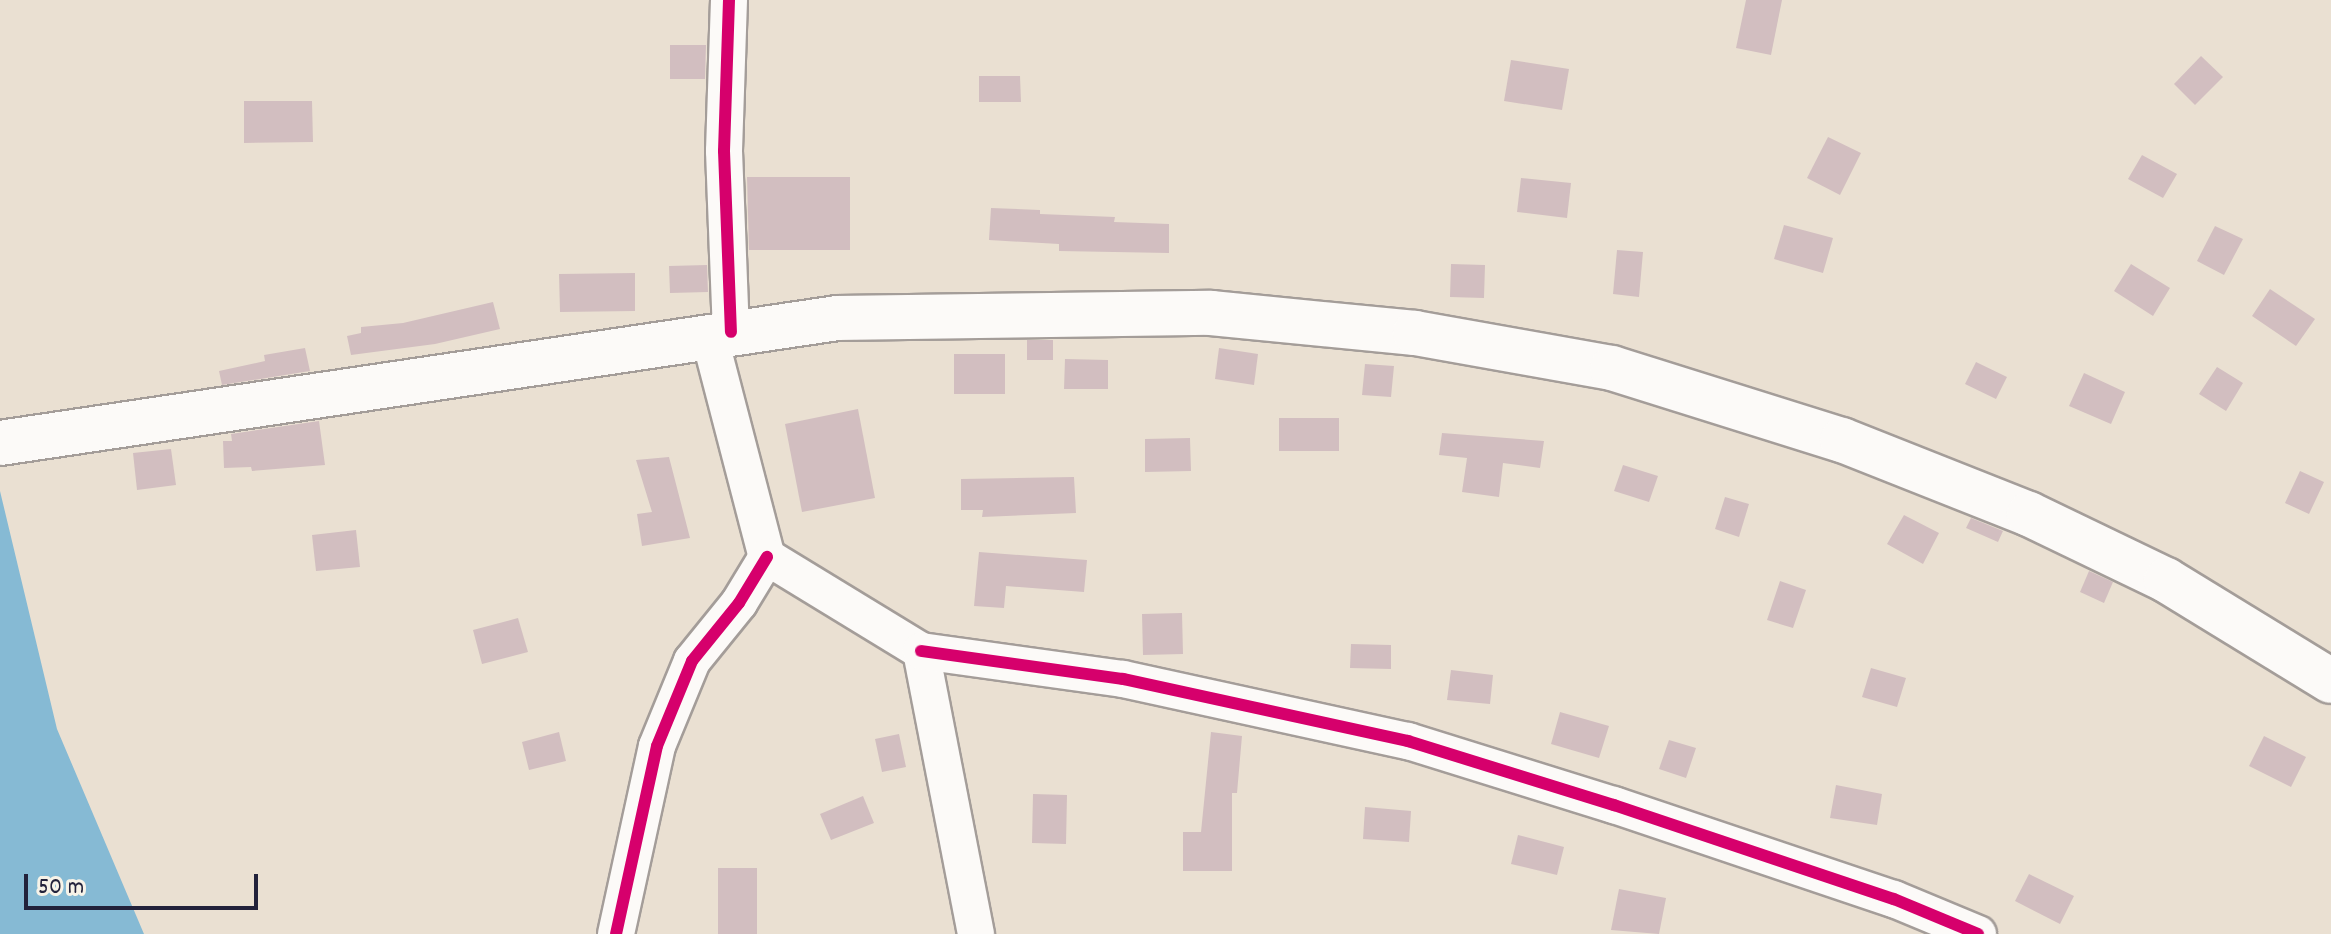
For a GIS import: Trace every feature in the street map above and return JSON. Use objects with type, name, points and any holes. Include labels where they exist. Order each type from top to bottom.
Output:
[{"type":"highway","points":[[11,442],[837,318],[1211,313],[1415,333],[1612,368],[1842,440],[2029,514],[2166,580],[2331,681]]},
{"type":"street","points":[[616,934],[657,746],[692,661],[739,603],[767,557],[720,334],[729,0]]},
{"type":"street","points":[[767,557],[921,651],[1123,679],[1408,741],[1614,805],[1865,889],[1978,934]]},
{"type":"street","points":[[921,651],[976,934]]},
{"type":"water","points":[[0,491],[57,729],[144,934],[0,934]]},
{"type":"building","points":[[1746,0],[1782,0],[1771,55],[1736,48]]},
{"type":"building","points":[[670,45],[706,45],[705,79],[670,79]]},
{"type":"building","points":[[2201,56],[2223,77],[2195,105],[2174,84]]},
{"type":"building","points":[[1511,60],[1569,69],[1562,110],[1504,101]]},
{"type":"building","points":[[979,76],[1020,76],[1021,102],[979,102]]},
{"type":"building","points":[[244,101],[312,101],[313,142],[244,143]]},
{"type":"building","points":[[1828,137],[1861,153],[1840,195],[1807,178]]},
{"type":"building","points":[[2142,155],[2177,174],[2163,198],[2128,179]]},
{"type":"building","points":[[747,177],[850,177],[850,250],[749,250]]},
{"type":"building","points":[[1521,178],[1571,183],[1567,218],[1517,212]]},
{"type":"building","points":[[991,208],[1040,210],[1040,214],[1115,217],[1114,222],[1169,224],[1169,253],[1059,251],[1059,244],[989,240]]},
{"type":"building","points":[[1784,225],[1833,238],[1823,273],[1774,259]]},
{"type":"building","points":[[2215,226],[2243,239],[2224,275],[2197,261]]},
{"type":"building","points":[[1617,250],[1643,252],[1639,297],[1613,294]]},
{"type":"building","points":[[1451,264],[1485,265],[1484,298],[1450,297]]},
{"type":"building","points":[[2131,264],[2170,288],[2153,316],[2114,291]]},
{"type":"building","points":[[707,265],[708,292],[670,293],[669,266]]},
{"type":"building","points":[[635,273],[635,311],[560,312],[559,274]]},
{"type":"building","points":[[2270,289],[2315,319],[2296,346],[2252,316]]},
{"type":"building","points":[[493,302],[500,329],[435,344],[351,355],[347,336],[361,333],[361,327],[403,323]]},
{"type":"building","points":[[1027,340],[1053,340],[1053,360],[1027,360]]},
{"type":"building","points":[[305,348],[310,371],[222,385],[219,371],[265,361],[264,355]]},
{"type":"building","points":[[1219,348],[1258,354],[1254,385],[1215,379]]},
{"type":"building","points":[[954,354],[1005,354],[1005,394],[954,394]]},
{"type":"building","points":[[1065,359],[1108,360],[1108,389],[1064,389]]},
{"type":"building","points":[[1976,362],[2007,377],[1996,399],[1965,384]]},
{"type":"building","points":[[1365,364],[1394,366],[1391,397],[1362,395]]},
{"type":"building","points":[[2217,367],[2243,383],[2226,411],[2199,394]]},
{"type":"building","points":[[2084,373],[2125,392],[2111,424],[2069,406]]},
{"type":"building","points":[[858,409],[875,498],[802,512],[785,424]]},
{"type":"building","points":[[1279,418],[1339,418],[1339,451],[1279,451]]},
{"type":"building","points":[[319,421],[325,465],[252,471],[251,467],[224,468],[223,441],[232,441],[231,434]]},
{"type":"building","points":[[1442,433],[1544,441],[1540,468],[1503,463],[1499,497],[1462,492],[1467,458],[1439,455]]},
{"type":"building","points":[[1190,438],[1191,471],[1145,472],[1145,439]]},
{"type":"building","points":[[171,449],[176,485],[137,490],[133,453]]},
{"type":"building","points":[[669,457],[690,538],[642,546],[637,514],[652,512],[636,460]]},
{"type":"building","points":[[1623,465],[1658,476],[1649,502],[1614,491]]},
{"type":"building","points":[[2300,471],[2324,482],[2309,514],[2285,503]]},
{"type":"building","points":[[1074,477],[1076,513],[982,517],[983,510],[961,510],[961,479]]},
{"type":"building","points":[[1725,497],[1749,504],[1739,537],[1715,529]]},
{"type":"building","points":[[1904,515],[1939,533],[1923,564],[1887,544]]},
{"type":"building","points":[[1971,518],[2003,531],[1998,542],[1966,528]]},
{"type":"building","points":[[356,530],[360,567],[316,571],[312,535]]},
{"type":"building","points":[[979,552],[1087,560],[1084,592],[1006,586],[1004,608],[974,606]]},
{"type":"building","points":[[2089,571],[2113,582],[2104,603],[2080,592]]},
{"type":"building","points":[[1780,581],[1806,590],[1793,628],[1767,620]]},
{"type":"building","points":[[1182,613],[1183,654],[1143,655],[1142,614]]},
{"type":"building","points":[[518,618],[528,652],[482,664],[473,630]]},
{"type":"building","points":[[1351,644],[1391,645],[1391,669],[1350,668]]},
{"type":"building","points":[[1871,668],[1906,678],[1897,707],[1862,697]]},
{"type":"building","points":[[1451,670],[1493,675],[1490,704],[1447,700]]},
{"type":"building","points":[[1560,712],[1609,726],[1599,758],[1551,744]]},
{"type":"building","points":[[559,732],[566,761],[529,770],[522,742]]},
{"type":"building","points":[[1211,732],[1242,736],[1237,793],[1232,793],[1232,871],[1183,871],[1183,832],[1201,832]]},
{"type":"building","points":[[899,734],[906,767],[882,772],[875,739]]},
{"type":"building","points":[[2264,736],[2306,757],[2291,787],[2249,766]]},
{"type":"building","points":[[1669,740],[1696,748],[1686,778],[1659,769]]},
{"type":"building","points":[[1836,785],[1882,794],[1877,825],[1830,818]]},
{"type":"building","points":[[1033,794],[1067,795],[1066,844],[1032,843]]},
{"type":"building","points":[[863,796],[874,823],[831,840],[820,814]]},
{"type":"building","points":[[1365,807],[1411,811],[1409,842],[1363,839]]},
{"type":"building","points":[[1518,835],[1564,847],[1557,875],[1511,864]]},
{"type":"building","points":[[718,868],[757,868],[757,934],[718,934]]},
{"type":"building","points":[[2029,874],[2074,896],[2060,924],[2015,901]]},
{"type":"building","points":[[1619,889],[1666,898],[1659,934],[1611,930]]},
{"type":"cycle path","points":[[729,0],[724,151],[731,332]]},
{"type":"cycle path","points":[[616,934],[657,746],[692,661],[739,603],[767,557]]},
{"type":"cycle path","points":[[921,651],[1123,679],[1408,741],[1614,805],[1894,899],[1978,934]]}]
